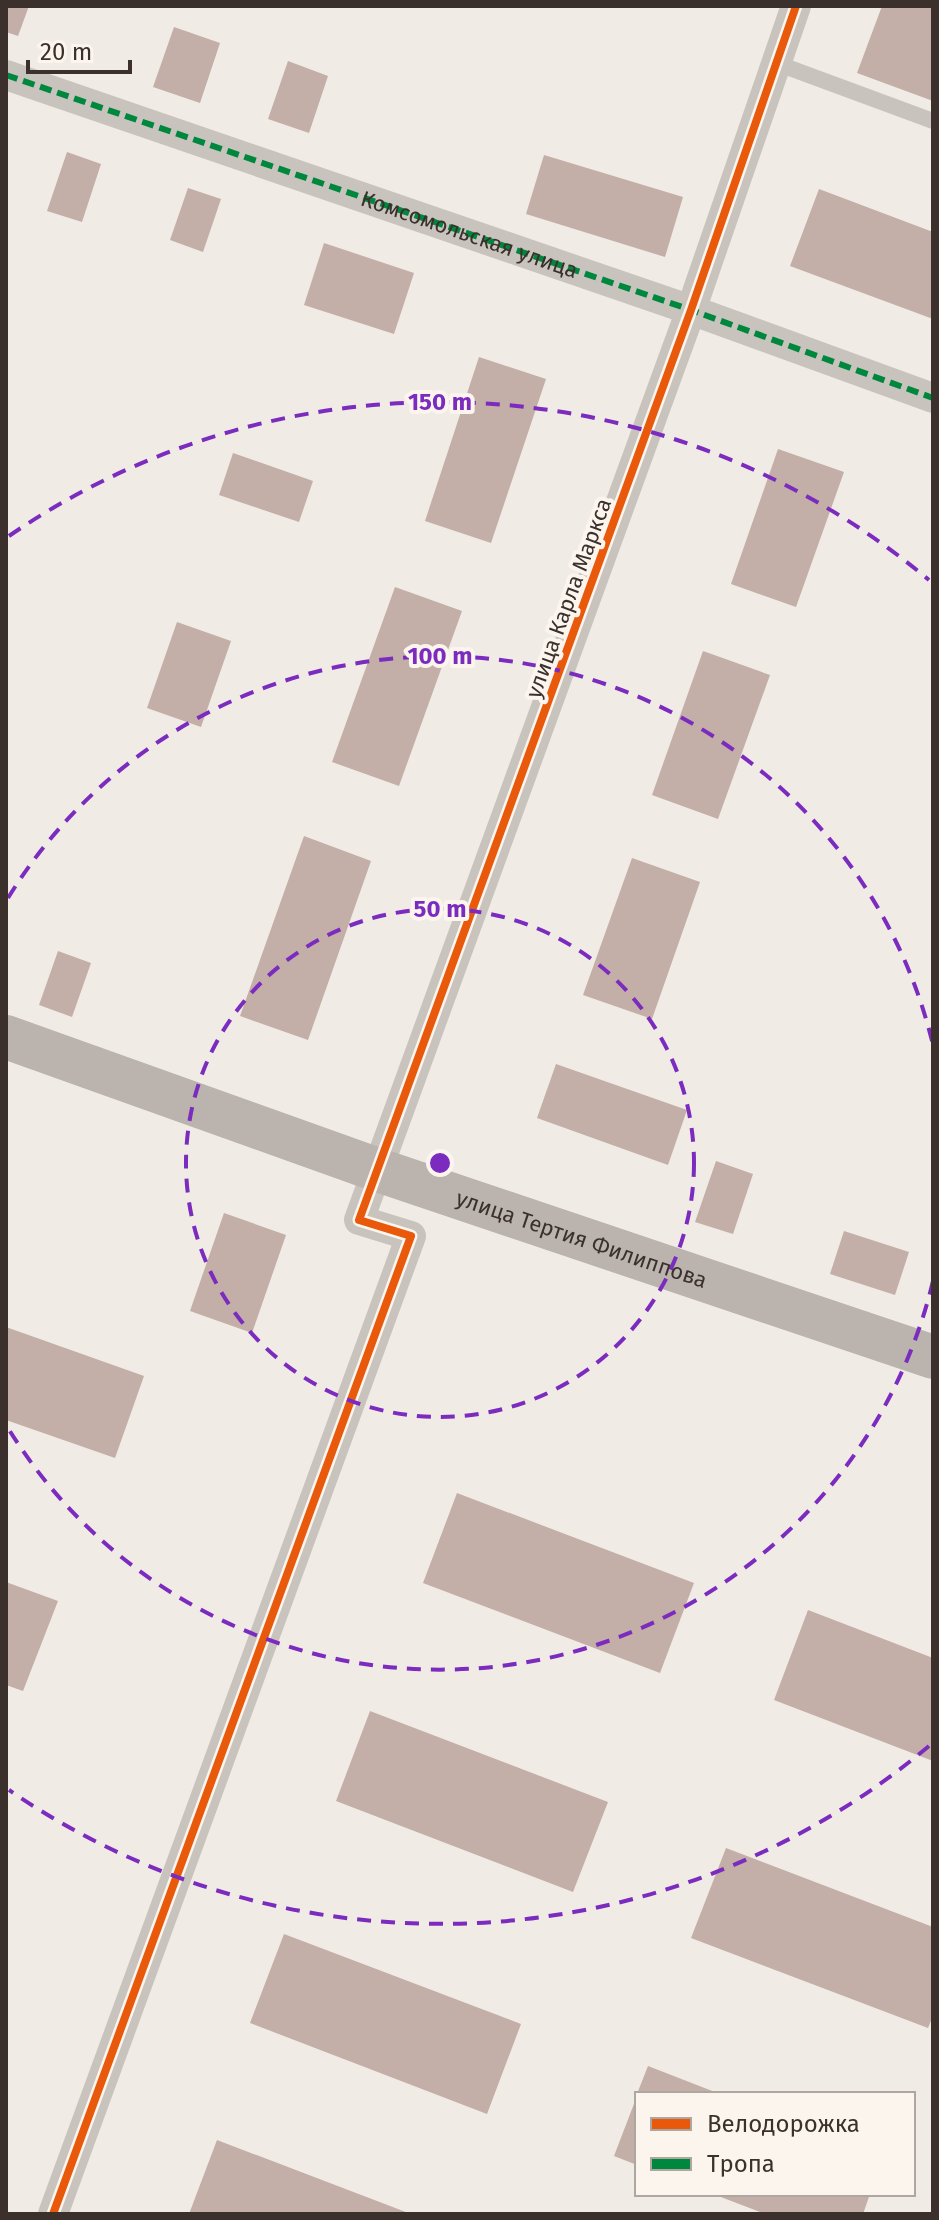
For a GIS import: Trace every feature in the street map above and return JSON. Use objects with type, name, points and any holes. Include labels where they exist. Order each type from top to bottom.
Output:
[{"type":"street","name":"улица Карла Маркса","points":[[373,1185],[691,310],[796,6]]},
{"type":"street","name":"Комсомольская улица","points":[[6,75],[691,310],[933,398]]},
{"type":"street","name":"улица Тертия Филиппова","points":[[6,1037],[373,1185],[933,1357]]},
{"type":"street","points":[[53,2214],[411,1236],[359,1220],[373,1185]]},
{"type":"lane","points":[[776,63],[933,121]]},
{"type":"building","points":[[6,6],[29,6],[18,36],[6,32]]},
{"type":"building","points":[[882,6],[933,6],[933,101],[857,73]]},
{"type":"building","points":[[174,27],[220,43],[200,103],[153,87]]},
{"type":"building","points":[[288,61],[328,76],[309,133],[268,119]]},
{"type":"building","points":[[67,152],[101,164],[82,222],[47,211]]},
{"type":"building","points":[[544,155],[683,197],[665,257],[526,214]]},
{"type":"building","points":[[188,188],[221,199],[203,252],[170,240]]},
{"type":"building","points":[[819,189],[933,232],[933,319],[790,266]]},
{"type":"building","points":[[324,243],[414,273],[394,334],[304,305]]},
{"type":"building","points":[[479,357],[546,379],[491,543],[425,521]]},
{"type":"building","points":[[778,449],[844,472],[796,607],[731,584]]},
{"type":"building","points":[[233,453],[313,481],[299,522],[219,495]]},
{"type":"building","points":[[395,587],[462,611],[399,786],[332,762]]},
{"type":"building","points":[[177,622],[231,641],[201,727],[147,708]]},
{"type":"building","points":[[703,651],[770,675],[718,819],[652,795]]},
{"type":"building","points":[[304,836],[371,861],[308,1040],[240,1016]]},
{"type":"building","points":[[632,858],[700,882],[652,1019],[583,995]]},
{"type":"building","points":[[58,951],[91,963],[72,1017],[39,1005]]},
{"type":"building","points":[[556,1064],[687,1110],[668,1165],[537,1118]]},
{"type":"building","points":[[716,1161],[753,1174],[733,1234],[695,1222]]},
{"type":"building","points":[[224,1213],[286,1235],[252,1333],[190,1311]]},
{"type":"building","points":[[844,1231],[909,1252],[895,1295],[830,1274]]},
{"type":"building","points":[[6,1327],[144,1376],[115,1458],[6,1420]]},
{"type":"building","points":[[457,1493],[694,1583],[660,1673],[423,1583]]},
{"type":"building","points":[[6,1582],[58,1601],[23,1691],[6,1685]]},
{"type":"building","points":[[808,1610],[933,1658],[933,1761],[774,1700]]},
{"type":"building","points":[[370,1711],[608,1802],[573,1892],[336,1801]]},
{"type":"building","points":[[726,1848],[933,1927],[933,2016],[928,2028],[691,1938]]},
{"type":"building","points":[[284,1934],[521,2024],[487,2114],[250,2023]]},
{"type":"building","points":[[648,2066],[715,2092],[638,2092]]},
{"type":"building","points":[[635,2101],[635,2164],[614,2156]]},
{"type":"building","points":[[217,2140],[411,2214],[189,2214]]},
{"type":"building","points":[[718,2196],[869,2196],[863,2214],[765,2214]]},
{"type":"marked path","points":[[6,75],[691,310],[933,398]]},
{"type":"cycle path","points":[[53,2214],[411,1236],[359,1220],[691,310],[796,6]]}]
